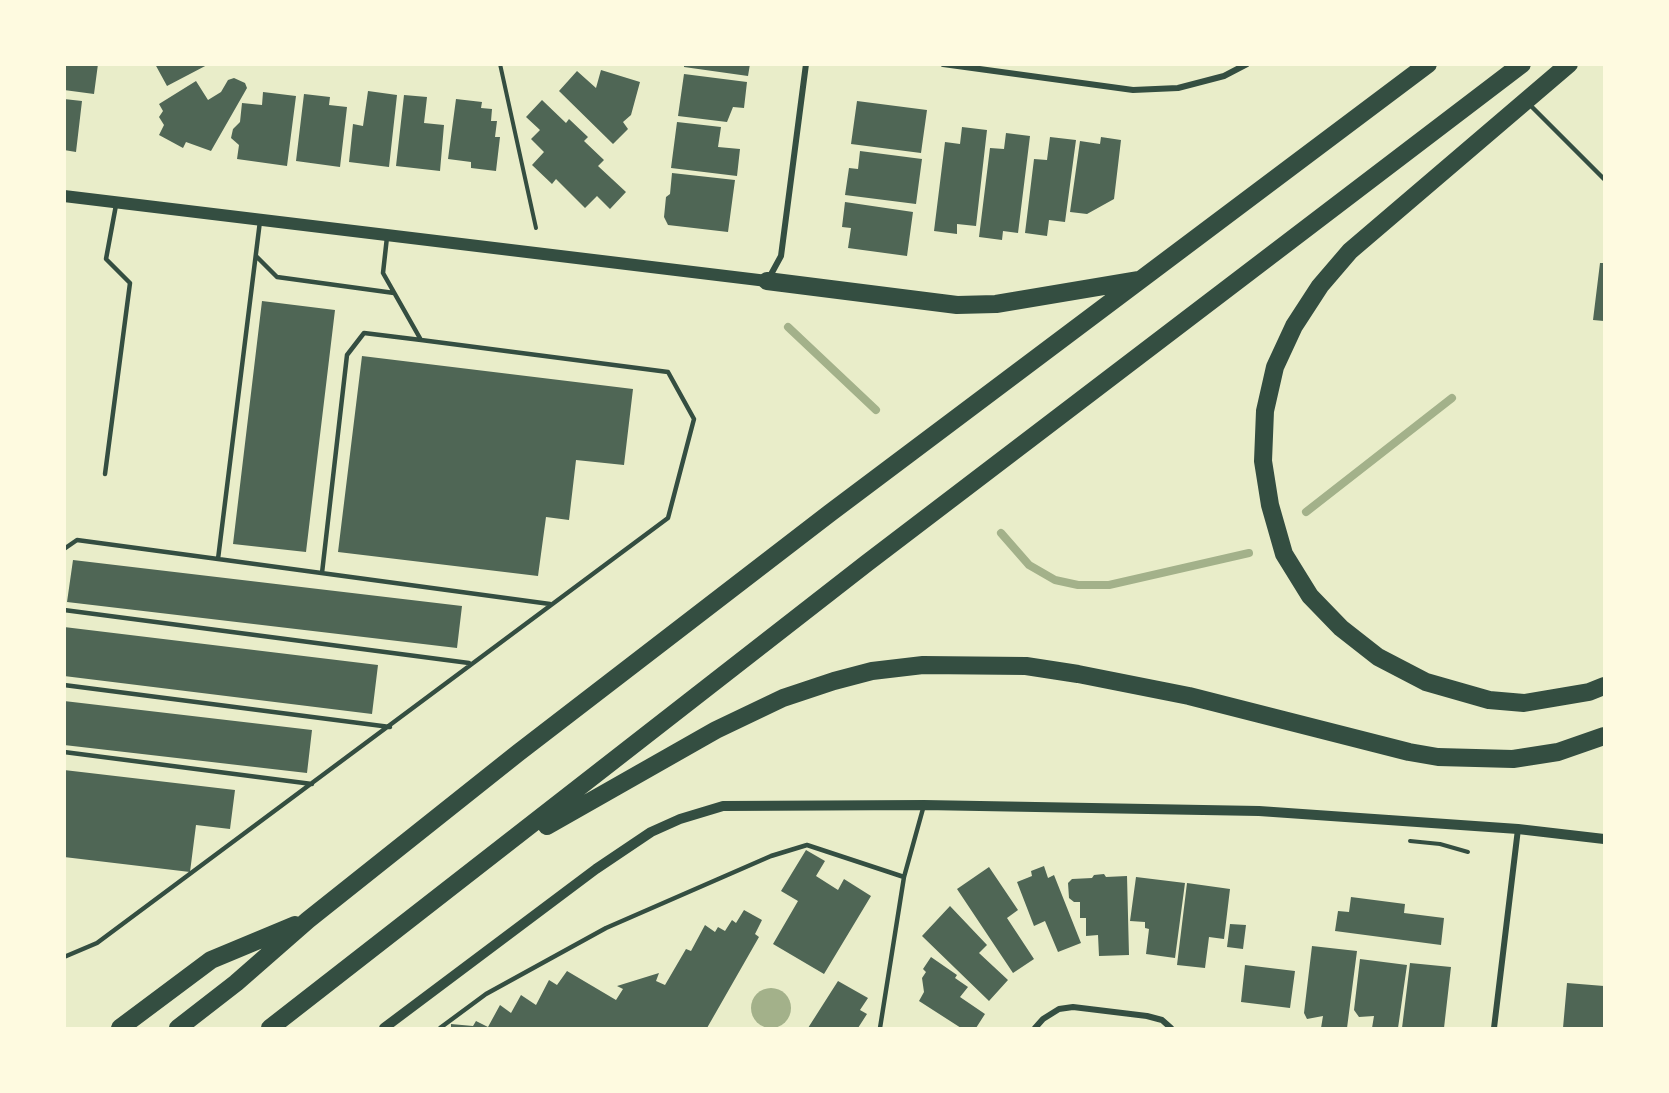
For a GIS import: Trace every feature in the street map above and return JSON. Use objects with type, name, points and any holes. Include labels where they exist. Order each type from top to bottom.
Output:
[{"type":"highway","points":[[178,1029],[236,984],[308,920],[518,753],[792,542],[1428,64]]},
{"type":"highway","points":[[270,1029],[496,855],[867,562],[1522,64]]},
{"type":"highway","points":[[1569,64],[1350,251],[1320,286],[1294,326],[1275,367],[1265,411],[1263,461],[1270,505],[1284,554],[1310,596],[1341,628],[1378,657],[1426,682],[1457,693],[1489,700],[1533,702],[1605,686]]},
{"type":"highway","points":[[767,281],[957,305],[1006,303],[1143,279]]},
{"type":"highway","points":[[496,855],[716,730],[783,698],[843,678],[923,664],[1026,666],[1078,674],[1189,696],[1409,752],[1438,757],[1513,759],[1558,752],[1605,736]]},
{"type":"highway","points":[[120,1029],[211,960],[308,920]]},
{"type":"main road","points":[[64,196],[767,281]]},
{"type":"street","points":[[767,281],[781,256],[806,64]]},
{"type":"street","points":[[943,64],[1133,90],[1178,88],[1224,76],[1247,64]]},
{"type":"street","points":[[384,1029],[596,869],[651,832],[680,819],[723,806],[924,805],[1259,811],[1518,829],[1605,839]]},
{"type":"street","points":[[1494,1029],[1518,829]]},
{"type":"street","points":[[1035,1029],[1043,1019],[1059,1009],[1073,1007],[1147,1016],[1162,1020],[1171,1029]]},
{"type":"lane","points":[[1526,101],[1605,179]]},
{"type":"lane","points":[[105,474],[130,283],[106,259],[117,202]]},
{"type":"lane","points":[[218,559],[260,221]]},
{"type":"lane","points":[[387,236],[383,273],[421,340]]},
{"type":"lane","points":[[255,256],[277,277],[394,293]]},
{"type":"lane","points":[[64,957],[98,943],[390,728],[470,663],[668,518],[694,418],[668,372],[364,333],[347,355],[322,573]]},
{"type":"lane","points":[[64,549],[77,540],[550,604]]},
{"type":"lane","points":[[64,610],[470,663]]},
{"type":"lane","points":[[64,685],[390,728]]},
{"type":"lane","points":[[64,752],[312,784]]},
{"type":"lane","points":[[880,1029],[904,877],[924,805]]},
{"type":"lane","points":[[440,1029],[486,994],[606,928],[771,856],[807,845],[904,877]]},
{"type":"path","points":[[500,64],[536,228]]},
{"type":"shaded area","points":[[771,988],[779,989],[785,994],[790,1000],[790,1016],[785,1022],[779,1027],[771,1028],[763,1027],[757,1022],[752,1016],[751,1008],[752,1000],[757,994],[763,989]]},
{"type":"building","points":[[64,64],[98,64],[94,94],[64,90]]},
{"type":"building","points":[[155,64],[209,64],[167,86]]},
{"type":"building","points":[[684,64],[750,64],[748,76],[684,67]]},
{"type":"building","points":[[601,70],[640,82],[631,115],[623,122],[628,129],[613,144],[559,91],[577,71],[596,88]]},
{"type":"building","points":[[684,74],[747,82],[744,108],[733,107],[727,122],[678,116]]},
{"type":"building","points":[[234,78],[245,83],[247,88],[211,151],[186,142],[183,148],[159,135],[164,125],[159,117],[163,111],[159,104],[196,81],[208,100],[221,92],[228,80]]},
{"type":"building","points":[[368,91],[397,95],[389,167],[349,162],[353,124],[363,126]]},
{"type":"building","points":[[263,92],[296,96],[287,166],[237,159],[239,145],[231,138],[233,129],[240,122],[242,103],[262,105]]},
{"type":"building","points":[[304,94],[330,97],[329,105],[347,107],[340,167],[296,161]]},
{"type":"building","points":[[404,95],[427,97],[424,123],[444,125],[440,171],[396,166]]},
{"type":"building","points":[[64,99],[82,101],[76,152],[64,150]]},
{"type":"building","points":[[456,99],[482,102],[481,108],[492,109],[491,121],[497,121],[495,137],[500,137],[496,171],[471,168],[471,162],[448,159]]},
{"type":"building","points":[[542,100],[566,123],[569,119],[588,137],[584,141],[604,160],[598,166],[626,192],[610,209],[597,196],[585,208],[556,179],[552,184],[532,165],[544,152],[531,139],[540,130],[526,117]]},
{"type":"building","points":[[857,101],[927,110],[921,153],[851,144]]},
{"type":"building","points":[[677,122],[721,127],[718,147],[740,149],[737,176],[671,168]]},
{"type":"building","points":[[962,127],[987,130],[976,226],[957,224],[957,234],[934,231],[945,142],[960,144]]},
{"type":"building","points":[[1006,133],[1030,136],[1018,233],[1003,231],[1002,240],[979,237],[990,148],[1004,149]]},
{"type":"building","points":[[1050,137],[1076,140],[1065,222],[1049,220],[1047,236],[1025,233],[1034,159],[1047,160]]},
{"type":"building","points":[[1101,137],[1121,140],[1114,199],[1087,214],[1070,212],[1080,141],[1100,144]]},
{"type":"building","points":[[860,151],[922,159],[916,204],[845,195],[849,168],[858,169]]},
{"type":"building","points":[[672,173],[735,180],[728,232],[668,225],[664,217]]},
{"type":"building","points":[[845,202],[913,212],[907,256],[848,248],[851,228],[842,227]]},
{"type":"building","points":[[1600,263],[1604,263],[1604,321],[1593,320]]},
{"type":"building","points":[[262,301],[335,310],[306,552],[233,544]]},
{"type":"building","points":[[362,356],[633,389],[624,465],[576,460],[569,520],[546,517],[538,576],[338,552]]},
{"type":"building","points":[[73,560],[462,606],[457,648],[67,602]]},
{"type":"building","points":[[64,627],[378,665],[372,714],[64,676]]},
{"type":"building","points":[[64,701],[312,730],[307,773],[64,745]]},
{"type":"building","points":[[64,770],[235,790],[230,829],[196,825],[190,872],[64,857]]},
{"type":"building","points":[[806,850],[825,861],[816,876],[838,890],[844,879],[871,896],[824,974],[773,944],[798,901],[781,891]]},
{"type":"building","points":[[1044,866],[1048,878],[1054,875],[1081,943],[1058,952],[1045,921],[1034,926],[1017,882],[1032,876],[1031,871]]},
{"type":"building","points":[[989,867],[1018,910],[1007,918],[1034,959],[1013,973],[957,889]]},
{"type":"building","points":[[1104,874],[1106,877],[1127,876],[1129,955],[1099,956],[1098,935],[1086,936],[1086,918],[1080,918],[1080,902],[1074,902],[1069,898],[1068,883],[1072,879],[1092,878],[1094,875]]},
{"type":"building","points":[[1136,877],[1185,883],[1175,958],[1146,954],[1149,929],[1145,928],[1145,922],[1130,921]]},
{"type":"building","points":[[1187,883],[1230,889],[1224,939],[1209,937],[1205,968],[1177,965]]},
{"type":"building","points":[[1351,897],[1405,904],[1404,913],[1444,918],[1441,945],[1335,931],[1338,911],[1349,912]]},
{"type":"building","points":[[950,906],[987,945],[979,953],[1008,980],[989,1001],[922,936]]},
{"type":"building","points":[[744,910],[762,920],[755,934],[759,937],[707,1028],[451,1028],[451,1024],[473,1026],[476,1021],[488,1027],[500,1005],[511,1013],[521,995],[536,1005],[549,980],[557,985],[567,971],[616,1000],[623,989],[617,986],[659,973],[656,981],[665,985],[686,949],[691,951],[705,925],[715,932],[718,927],[725,931],[732,920],[736,923]]},
{"type":"building","points":[[1230,924],[1246,925],[1243,949],[1227,947]]},
{"type":"building","points":[[1312,946],[1357,951],[1347,1028],[1321,1028],[1323,1016],[1307,1019],[1304,1013]]},
{"type":"building","points":[[931,957],[957,975],[955,978],[968,987],[960,997],[985,1014],[976,1028],[961,1028],[919,1001],[924,992],[922,978],[926,972],[923,969]]},
{"type":"building","points":[[1360,959],[1407,965],[1398,1028],[1372,1028],[1374,1016],[1359,1017],[1354,1010]]},
{"type":"building","points":[[1410,963],[1451,967],[1444,1028],[1402,1028]]},
{"type":"building","points":[[1245,965],[1295,971],[1290,1008],[1241,1002]]},
{"type":"building","points":[[838,981],[868,998],[860,1010],[867,1014],[858,1028],[808,1028]]},
{"type":"building","points":[[1567,983],[1604,986],[1604,1028],[1563,1028]]},
{"type":"waterway","points":[[788,327],[876,410]]},
{"type":"waterway","points":[[1306,512],[1452,398]]},
{"type":"waterway","points":[[1001,533],[1029,565],[1055,580],[1078,585],[1109,585],[1249,553]]}]
